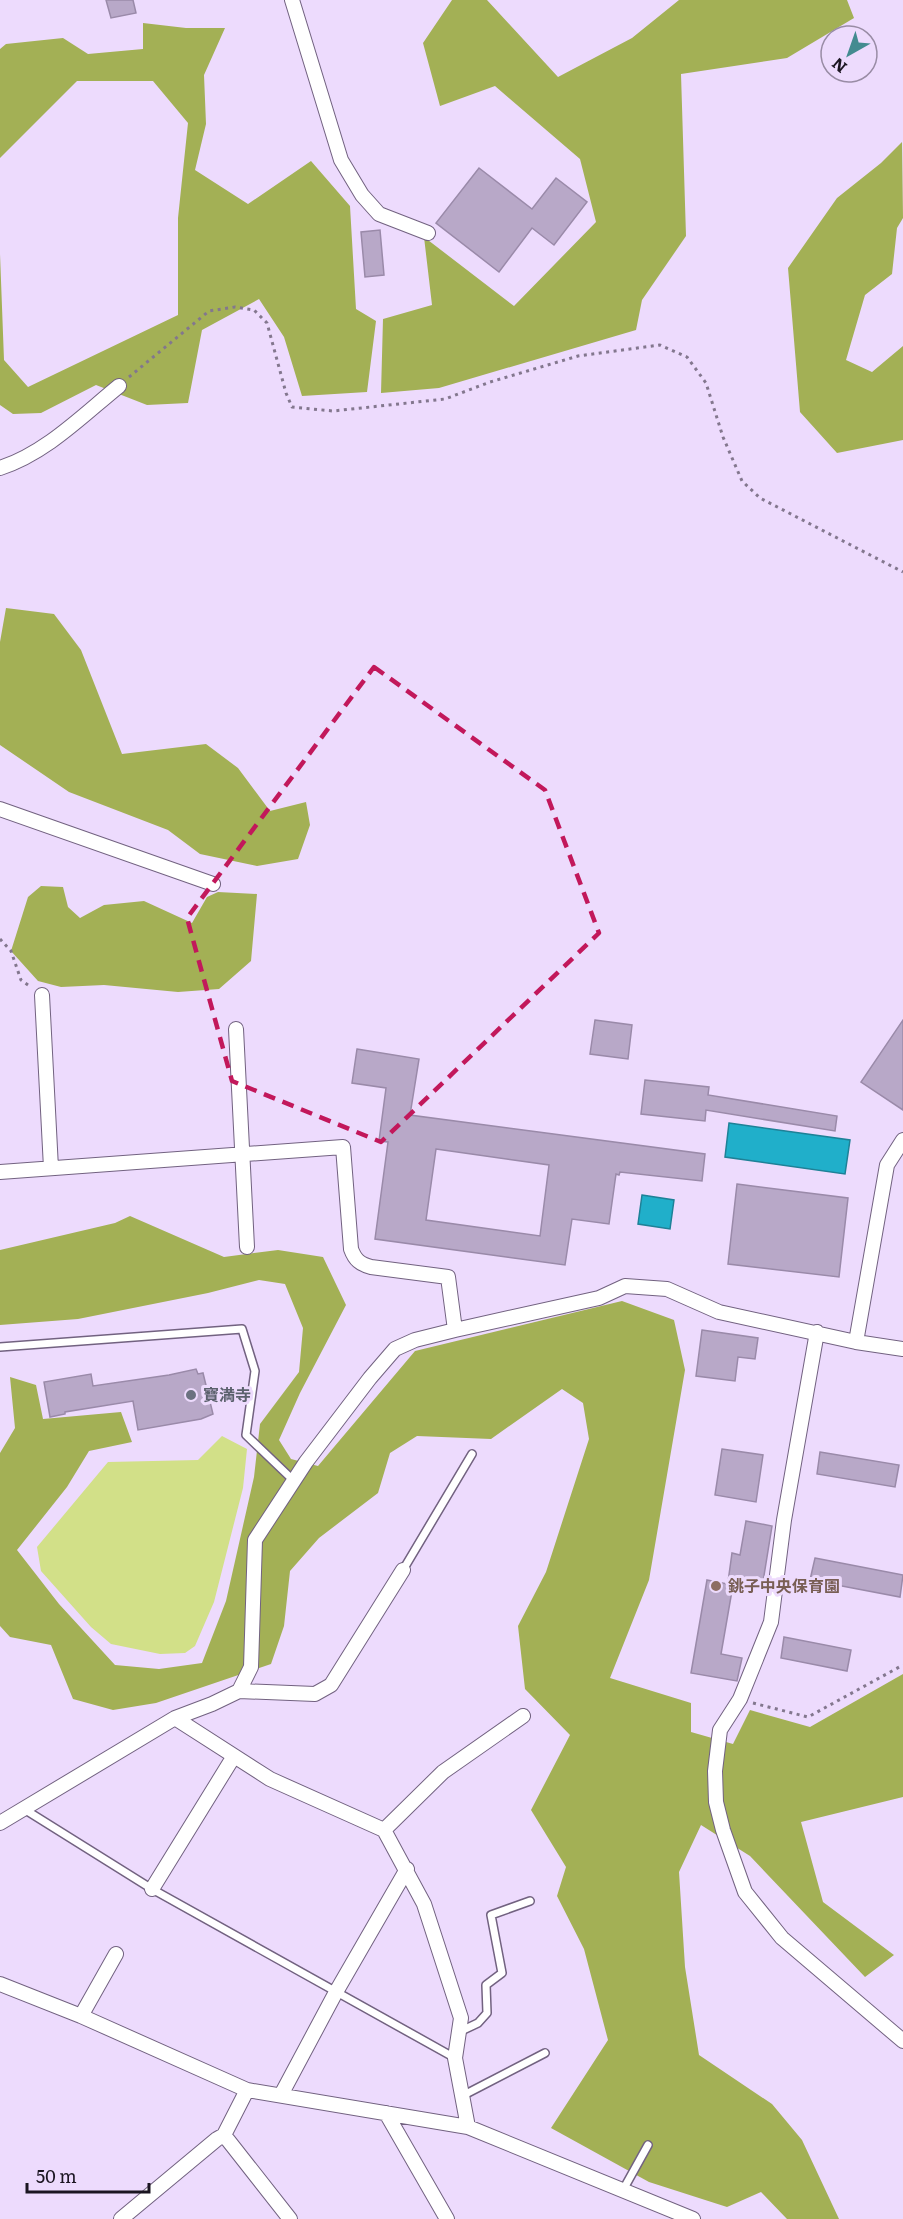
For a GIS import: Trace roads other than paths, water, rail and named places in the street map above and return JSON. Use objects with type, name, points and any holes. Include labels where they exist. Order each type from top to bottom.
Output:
[{"type":"street","points":[[292,0],[341,160],[362,195],[379,214],[428,233]]},
{"type":"street","points":[[0,468],[20,461],[42,448],[119,386]]},
{"type":"street","points":[[0,809],[213,884]]},
{"type":"street","points":[[42,995],[51,1168]]},
{"type":"street","points":[[236,1029],[247,1247]]},
{"type":"street","points":[[856,1342],[887,1165],[903,1140]]},
{"type":"street","points":[[0,1172],[343,1147],[351,1250],[354,1258],[363,1265],[371,1267],[448,1277],[455,1330]]},
{"type":"street","points":[[238,1691],[250,1667],[255,1540],[293,1480],[370,1378],[395,1349],[415,1340],[455,1330],[599,1298],[625,1286],[667,1289],[719,1312],[856,1342],[903,1349]]},
{"type":"street","points":[[817,1332],[784,1520],[771,1622],[740,1700],[720,1730],[715,1771],[716,1802],[723,1830],[745,1892],[782,1938],[903,2041]]},
{"type":"street","points":[[0,1823],[175,1718],[238,1691],[315,1694],[331,1685],[403,1570]]},
{"type":"street","points":[[384,1830],[443,1772],[523,1716]]},
{"type":"street","points":[[175,1718],[270,1779],[384,1830],[424,1904],[461,2018],[455,2058],[468,2127]]},
{"type":"street","points":[[152,1889],[234,1756]]},
{"type":"street","points":[[280,2095],[407,1869]]},
{"type":"street","points":[[81,2016],[116,1954]]},
{"type":"street","points":[[0,1984],[81,2016],[247,2090],[468,2127],[623,2190],[681,2217]]},
{"type":"street","points":[[121,2219],[224,2135],[247,2090]]},
{"type":"street","points":[[386,2113],[447,2219]]},
{"type":"street","points":[[224,2135],[290,2219]]},
{"type":"lane","points":[[0,1347],[242,1329],[255,1371],[246,1435],[293,1480]]},
{"type":"lane","points":[[403,1570],[472,1454]]},
{"type":"lane","points":[[24,1809],[152,1889],[455,2058]]},
{"type":"lane","points":[[459,2032],[478,2023],[487,2013],[486,1985],[502,1973],[491,1915],[530,1901]]},
{"type":"lane","points":[[462,2096],[545,2053]]},
{"type":"lane","points":[[623,2190],[648,2145]]},
{"type":"water","points":[[729,1123],[850,1140],[845,1174],[725,1157]]},
{"type":"water","points":[[642,1195],[674,1200],[670,1229],[638,1224]]},
{"type":"place","name":"寶満寺","points":[[191,1395]]},
{"type":"place","name":"銚子中央保育園","points":[[716,1586]]}]
